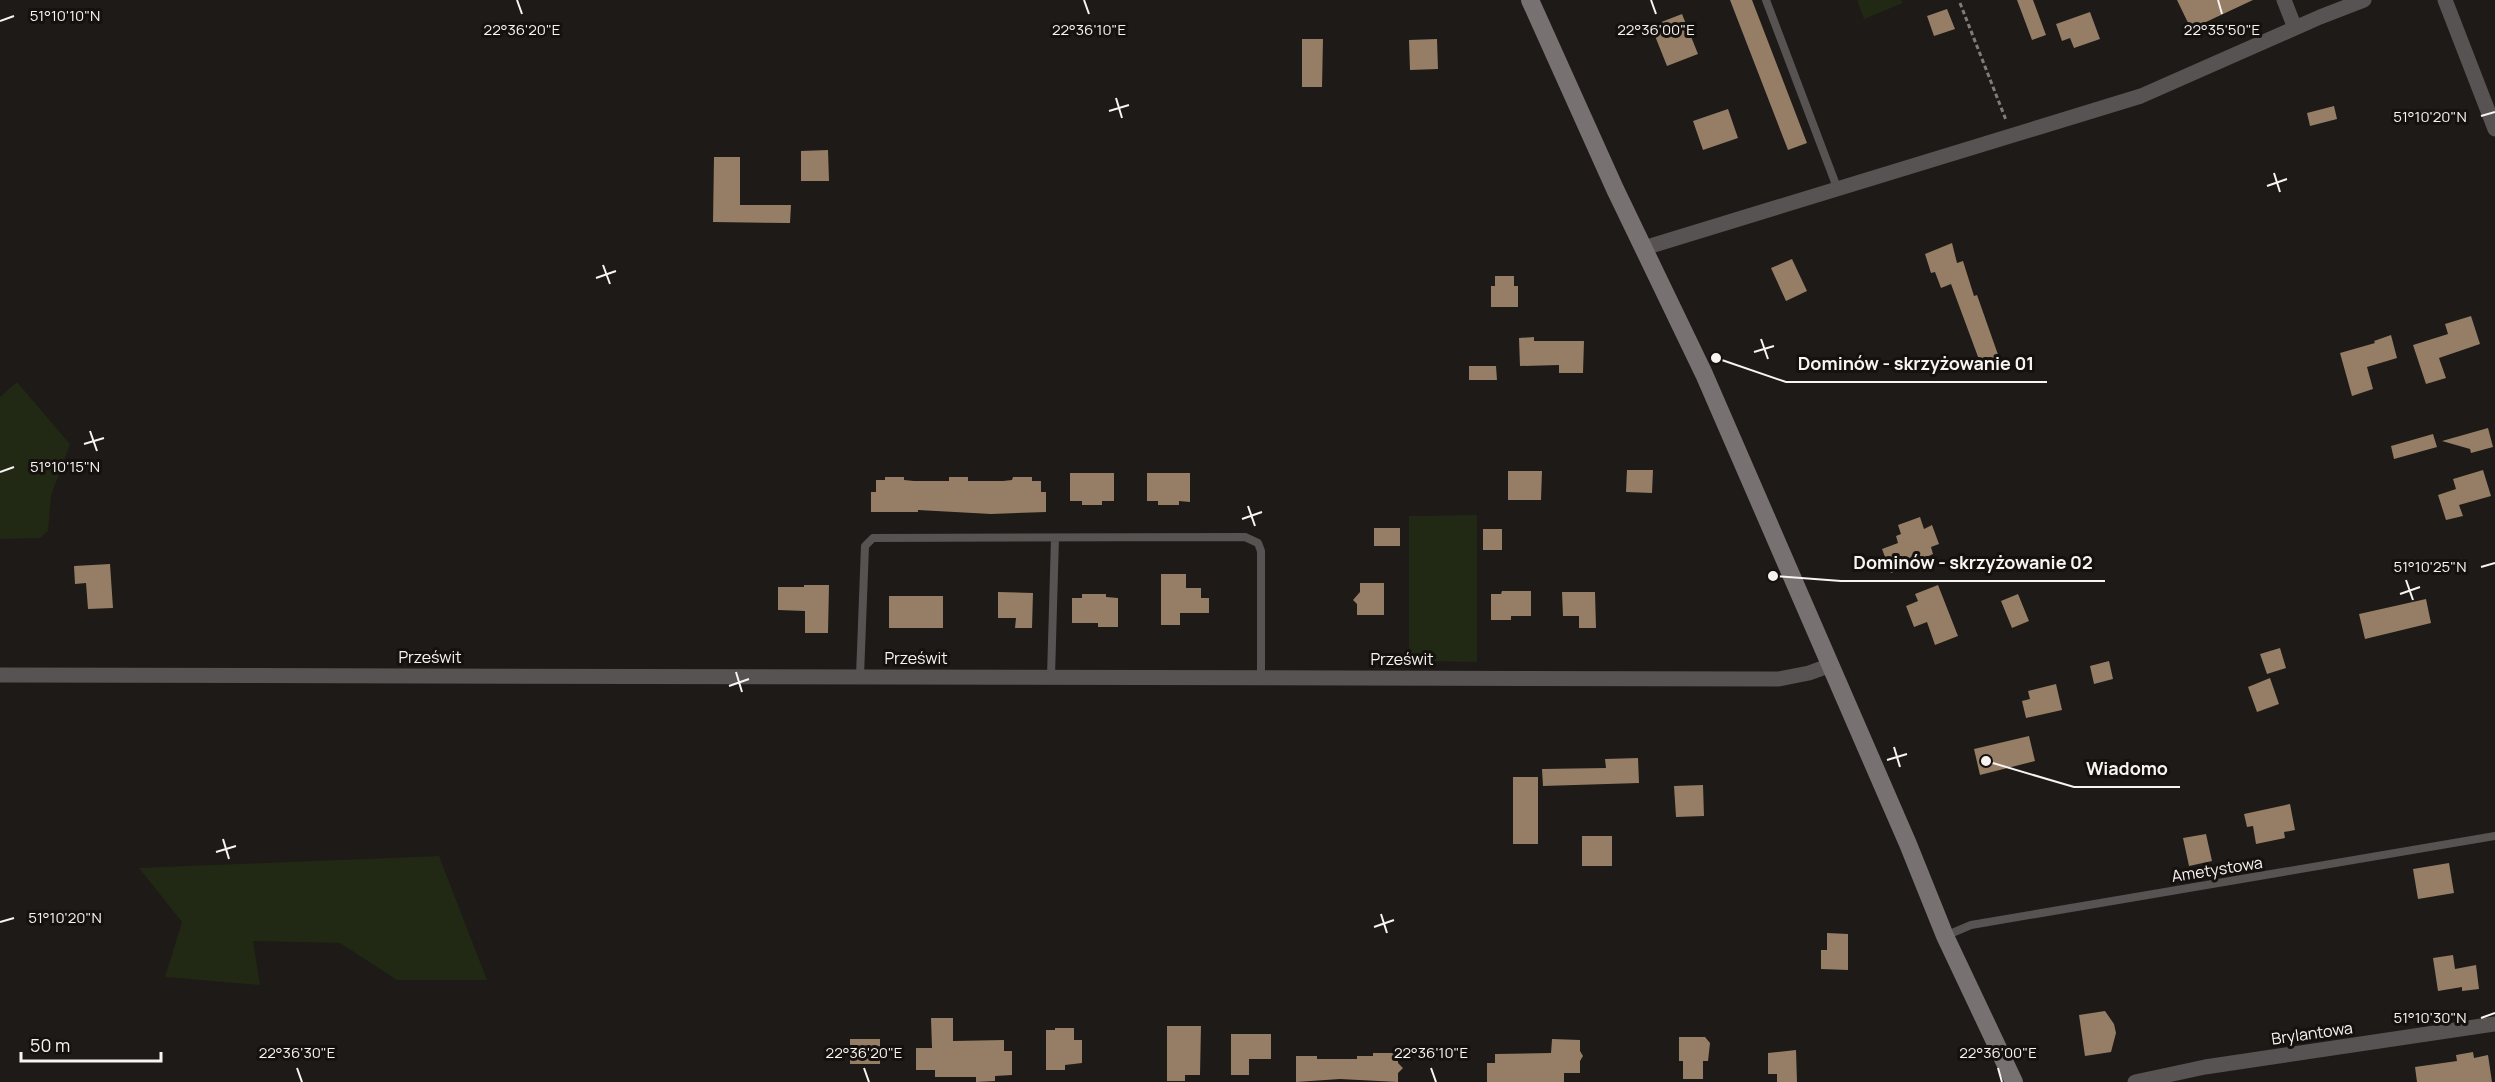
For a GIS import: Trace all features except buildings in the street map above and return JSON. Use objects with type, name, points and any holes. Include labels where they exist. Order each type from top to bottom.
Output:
[{"type":"street","points":[[1530,0],[1704,374],[1831,665],[1945,936],[2014,1082]]},
{"type":"street","points":[[2284,0],[2295,28]]},
{"type":"street","points":[[1644,248],[2141,96],[2364,0]]},
{"type":"street","points":[[2445,0],[2495,129]]},
{"type":"street","name":"Prześwit","points":[[0,675],[1779,679],[1809,673],[1831,665]]},
{"type":"street","name":"Brylantowa","points":[[2134,1082],[2205,1067],[2495,1024]]},
{"type":"lane","points":[[1766,0],[1838,190]]},
{"type":"lane","points":[[860,676],[865,546],[873,538],[1245,537],[1258,543],[1260,551],[1261,677]]},
{"type":"lane","points":[[1051,676],[1055,538]]},
{"type":"lane","name":"Ametystowa","points":[[1945,936],[1983,923],[2495,836]]},
{"type":"path","points":[[1960,3],[2012,136]]},
{"type":"green space","points":[[1857,0],[1901,0],[1903,3],[1864,19]]},
{"type":"green space","points":[[17,382],[70,444],[51,496],[48,531],[40,538],[0,539],[0,397]]},
{"type":"green space","points":[[1477,515],[1477,662],[1409,661],[1409,516]]},
{"type":"green space","points":[[439,856],[487,980],[397,980],[340,943],[253,941],[260,985],[165,977],[182,922],[139,868]]},
{"type":"place","name":"Dominów - skrzyżowanie 01","points":[[1716,358]]},
{"type":"place","name":"Dominów - skrzyżowanie 02","points":[[1773,576]]},
{"type":"place","name":"Wiadomo","points":[[1986,761]]}]
